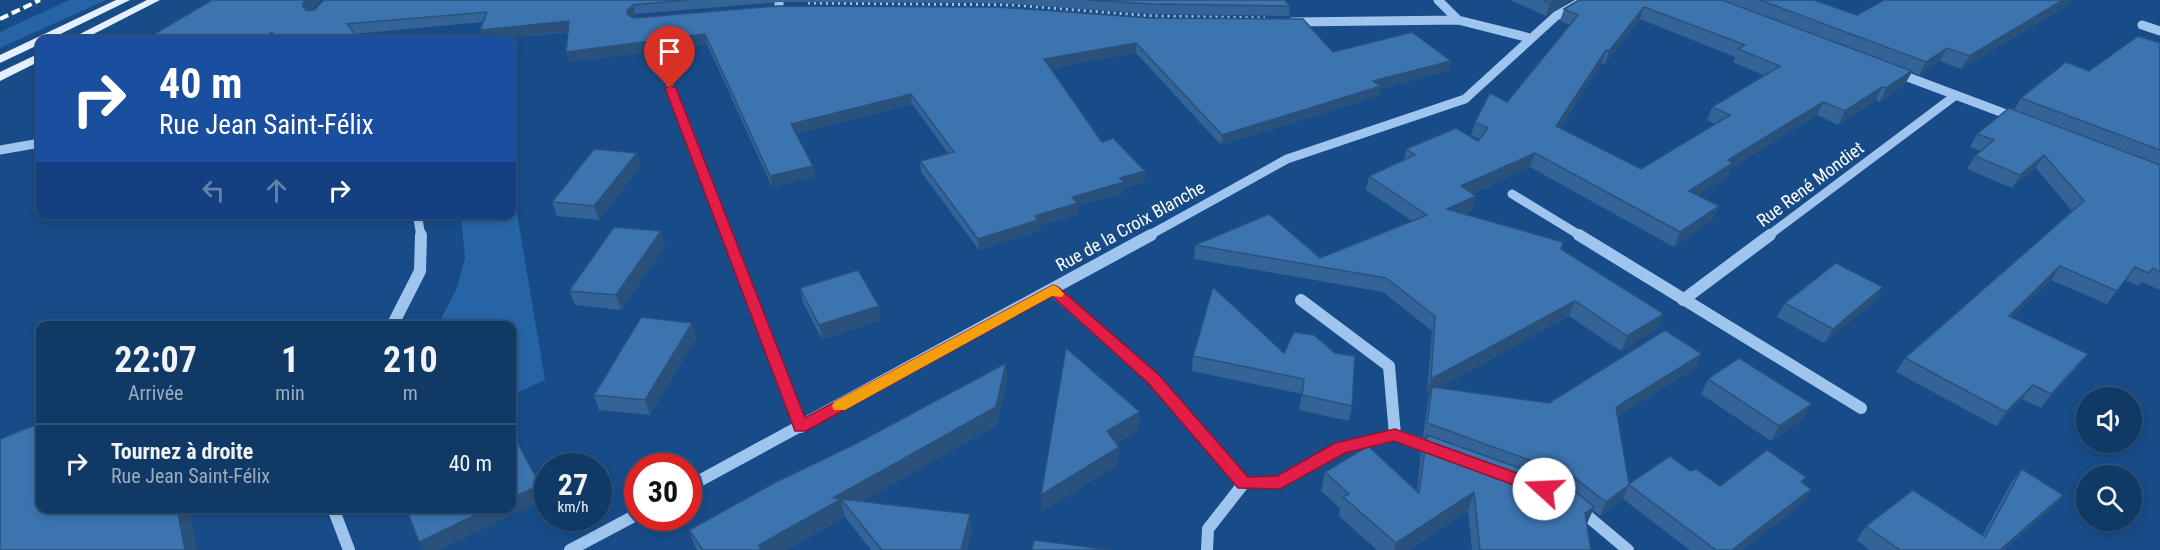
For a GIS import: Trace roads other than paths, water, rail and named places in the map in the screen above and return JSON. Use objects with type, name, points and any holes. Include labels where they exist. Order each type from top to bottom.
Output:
[{"type":"main road","points":[[48,36],[125,0]]},
{"type":"main road","points":[[82,36],[155,0]]},
{"type":"main road","points":[[0,57],[36,41]]},
{"type":"main road","points":[[0,77],[36,59]]},
{"type":"street","points":[[1438,0],[1458,20]]},
{"type":"street","name":"Rue de la Croix Blanche","points":[[702,480],[1053,290],[1287,159],[1465,99],[1530,38],[1557,16],[1584,0]]},
{"type":"street","points":[[767,10],[779,4],[790,9]]},
{"type":"street","points":[[1285,22],[1458,20],[1530,38]]},
{"type":"street","points":[[2142,25],[2160,32]]},
{"type":"street","points":[[1890,70],[2021,120]]},
{"type":"street","points":[[670,88],[801,427]]},
{"type":"street","name":"Rue René Mondiet","points":[[1683,300],[1956,95]]},
{"type":"street","points":[[1,149],[36,144]]},
{"type":"street","points":[[1512,194],[1861,408]]},
{"type":"street","points":[[395,321],[420,271],[422,238],[418,219]]},
{"type":"street","points":[[1053,290],[1153,379],[1244,483]]},
{"type":"street","points":[[1301,300],[1389,366],[1395,435]]},
{"type":"street","points":[[1244,483],[1280,482],[1341,448],[1395,435],[1450,454]]},
{"type":"street","points":[[1207,550],[1208,529],[1244,483]]},
{"type":"street","points":[[1571,503],[1628,550]]},
{"type":"street","points":[[335,513],[349,550]]},
{"type":"street","points":[[570,550],[624,521]]},
{"type":"railway","points":[[0,19],[40,0]]}]
